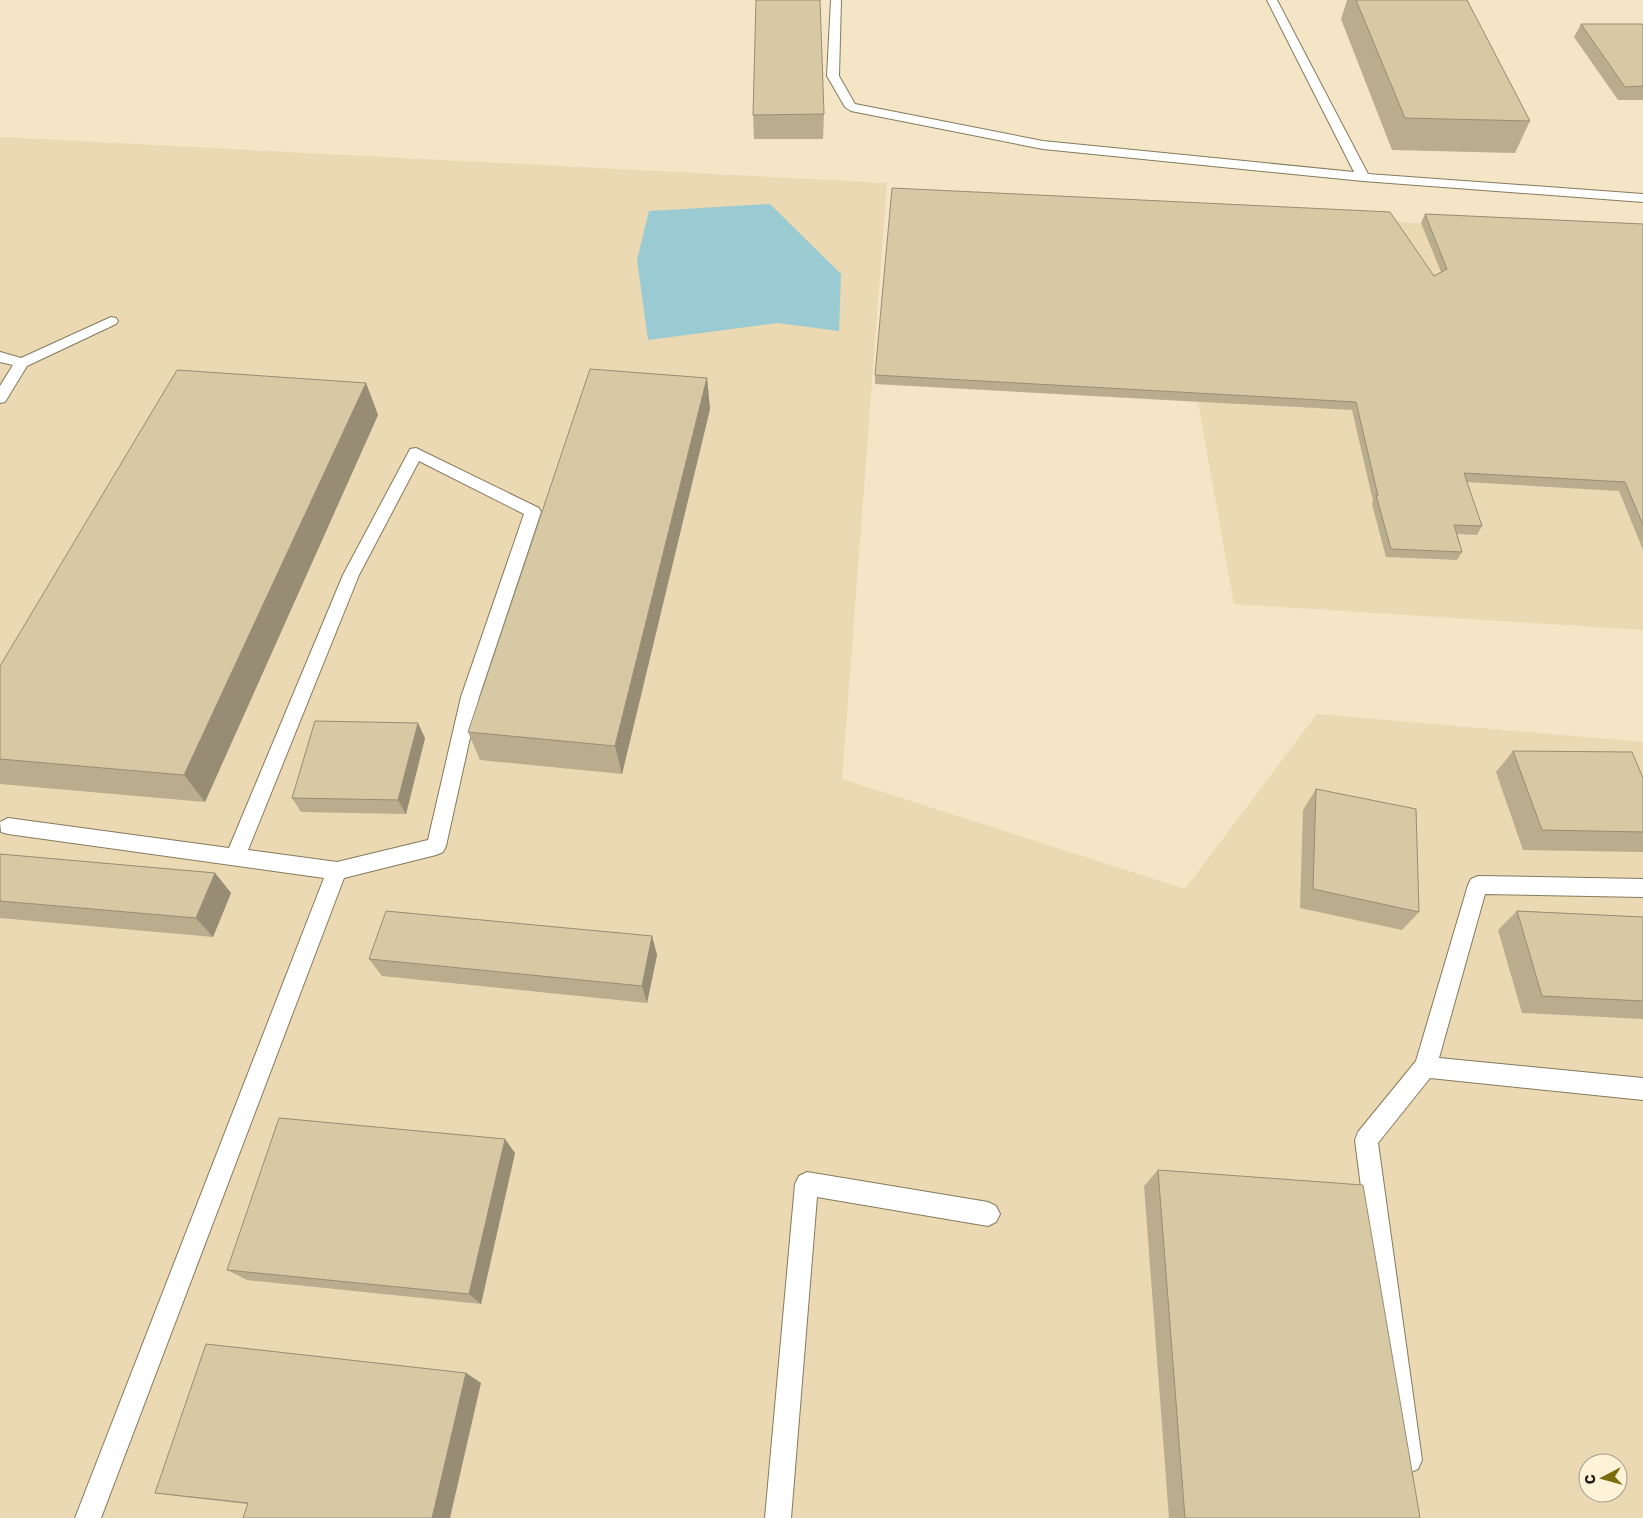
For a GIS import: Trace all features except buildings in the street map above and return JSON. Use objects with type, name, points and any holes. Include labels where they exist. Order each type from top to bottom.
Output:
[{"type":"lane","points":[[836,0],[833,76],[851,107],[1043,145],[1363,177],[1643,198]]},
{"type":"lane","points":[[1272,0],[1306,61],[1363,177]]},
{"type":"lane","points":[[0,398],[22,363],[111,321]]},
{"type":"lane","points":[[0,357],[22,363]]},
{"type":"lane","points":[[8,826],[337,871],[436,846],[470,697],[533,512],[416,453],[351,575],[235,857]]},
{"type":"lane","points":[[88,1518],[337,871]]},
{"type":"lane","points":[[1411,1479],[1366,1140],[1425,1067],[1478,885],[1643,888]]},
{"type":"lane","points":[[1425,1067],[1643,1089]]},
{"type":"lane","points":[[778,1518],[807,1184],[988,1214]]},
{"type":"shaded area","points":[[0,137],[887,183],[842,779],[1185,889],[1317,714],[1643,742],[1643,1518],[0,1518]]},
{"type":"shaded area","points":[[892,197],[1643,234],[1643,630],[1234,604],[1198,402],[875,384]]},
{"type":"water","points":[[770,204],[841,274],[839,331],[777,323],[648,340],[637,260],[649,211]]}]
